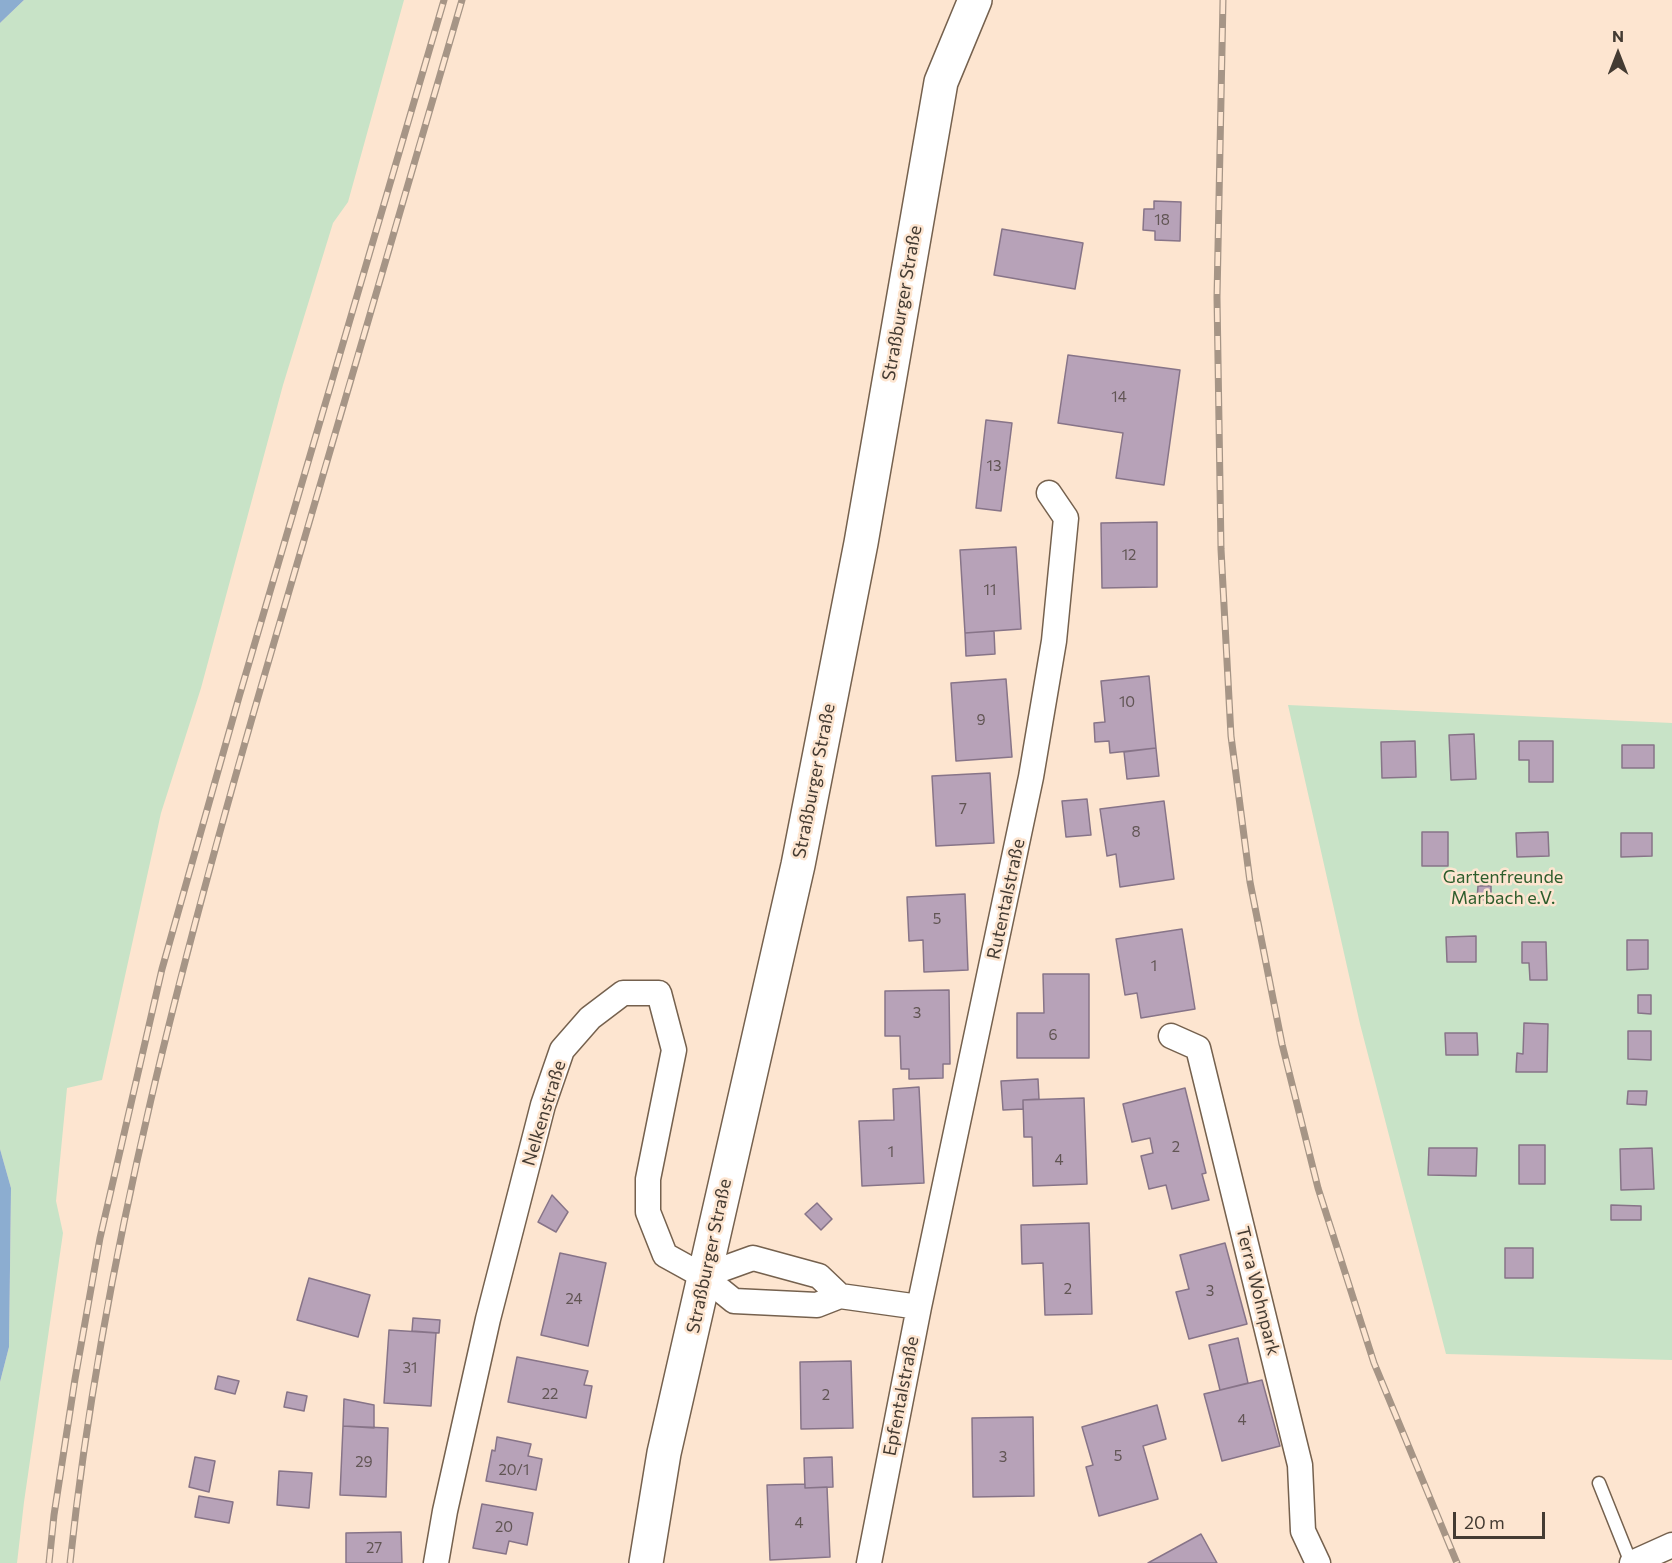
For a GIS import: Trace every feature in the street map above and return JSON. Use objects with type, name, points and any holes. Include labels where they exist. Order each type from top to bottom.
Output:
[{"type":"main road","name":"Straßburger Straße","points":[[646,1563],[664,1453],[798,865],[861,543],[941,82],[975,0]]},
{"type":"street","name":"Rutentalstraße","points":[[919,1307],[1031,777],[1054,641],[1066,518],[1049,493]]},
{"type":"street","name":"Nelkenstraße","points":[[436,1563],[445,1511],[488,1319],[543,1105],[562,1050],[590,1018],[623,993],[659,993],[674,1050],[648,1179],[648,1212],[665,1255],[703,1276]]},
{"type":"street","name":"Terra Wohnpark","points":[[1171,1036],[1198,1048],[1300,1464],[1303,1531],[1318,1563]]},
{"type":"street","points":[[703,1276],[753,1258],[819,1276],[840,1296]]},
{"type":"street","points":[[703,1276],[734,1301],[817,1305],[840,1296],[919,1307]]},
{"type":"street","name":"Epfentalstraße","points":[[869,1563],[919,1307]]},
{"type":"street","points":[[1631,1563],[1672,1545]]},
{"type":"lane","points":[[1599,1483],[1631,1563]]},
{"type":"green space","points":[[24,0],[404,0],[348,202],[333,223],[283,385],[201,688],[161,813],[102,1080],[67,1088],[56,1201],[63,1233],[17,1563],[0,1563],[0,1382],[9,1347],[11,1188],[0,1149],[0,23]]},
{"type":"green space","name":"Gartenfreunde Marbach e.V.","points":[[1288,705],[1672,723],[1672,1360],[1446,1354],[1360,1024]]},
{"type":"water","points":[[0,0],[24,0],[0,23]]},
{"type":"water","points":[[0,1149],[11,1188],[9,1347],[0,1382]]},
{"type":"building","points":[[1154,201],[1181,202],[1180,241],[1155,240],[1155,231],[1143,230],[1144,209],[1154,209]]},
{"type":"building","points":[[1002,229],[1083,243],[1075,289],[994,275]]},
{"type":"building","points":[[1068,355],[1180,370],[1164,485],[1116,478],[1123,433],[1058,423]]},
{"type":"building","points":[[986,420],[1012,423],[1001,511],[976,508]]},
{"type":"building","points":[[1157,522],[1157,587],[1102,588],[1101,523]]},
{"type":"building","points":[[1016,547],[1021,629],[965,633],[960,550]]},
{"type":"building","points":[[994,631],[995,654],[966,656],[965,633]]},
{"type":"building","points":[[1149,676],[1156,748],[1110,753],[1109,741],[1095,742],[1094,723],[1105,722],[1101,681]]},
{"type":"building","points":[[1006,679],[1012,757],[956,761],[951,683]]},
{"type":"building","points":[[1474,734],[1476,779],[1451,780],[1449,735]]},
{"type":"building","points":[[1415,741],[1416,777],[1382,778],[1381,742]]},
{"type":"building","points":[[1519,741],[1553,741],[1553,782],[1529,782],[1529,760],[1519,760]]},
{"type":"building","points":[[1622,745],[1654,745],[1654,768],[1622,768]]},
{"type":"building","points":[[1156,748],[1159,776],[1127,779],[1124,752]]},
{"type":"building","points":[[990,773],[994,843],[936,846],[932,776]]},
{"type":"building","points":[[1087,799],[1091,835],[1066,837],[1062,801]]},
{"type":"building","points":[[1164,801],[1174,879],[1120,887],[1116,854],[1107,856],[1100,809]]},
{"type":"building","points":[[1422,832],[1448,832],[1448,866],[1422,866]]},
{"type":"building","points":[[1548,832],[1549,856],[1517,857],[1516,833]]},
{"type":"building","points":[[1621,833],[1652,833],[1652,856],[1621,857]]},
{"type":"building","points":[[1478,886],[1491,886],[1491,900],[1477,900]]},
{"type":"building","points":[[965,894],[968,970],[924,972],[923,940],[909,941],[907,897]]},
{"type":"building","points":[[1182,929],[1195,1009],[1141,1018],[1137,993],[1125,995],[1116,939]]},
{"type":"building","points":[[1476,936],[1476,962],[1447,962],[1446,937]]},
{"type":"building","points":[[1627,940],[1648,940],[1648,969],[1627,970]]},
{"type":"building","points":[[1522,942],[1546,942],[1547,980],[1530,980],[1529,963],[1522,963]]},
{"type":"building","points":[[1043,974],[1089,974],[1089,1058],[1017,1058],[1017,1013],[1044,1013]]},
{"type":"building","points":[[949,990],[950,1064],[943,1064],[943,1078],[909,1079],[909,1069],[901,1069],[900,1036],[885,1036],[885,991]]},
{"type":"building","points":[[1638,995],[1651,995],[1651,1014],[1638,1013]]},
{"type":"building","points":[[1524,1023],[1548,1024],[1547,1072],[1516,1072],[1517,1053],[1523,1054]]},
{"type":"building","points":[[1628,1031],[1651,1031],[1651,1060],[1628,1059]]},
{"type":"building","points":[[1445,1033],[1477,1033],[1478,1055],[1446,1055]]},
{"type":"building","points":[[1038,1079],[1039,1099],[1023,1100],[1023,1109],[1003,1110],[1001,1081]]},
{"type":"building","points":[[919,1087],[924,1183],[862,1186],[859,1121],[894,1120],[893,1089]]},
{"type":"building","points":[[1185,1088],[1206,1173],[1202,1174],[1209,1200],[1172,1209],[1166,1185],[1149,1189],[1141,1156],[1153,1153],[1150,1138],[1132,1142],[1123,1104]]},
{"type":"building","points":[[1628,1091],[1647,1091],[1646,1105],[1627,1104]]},
{"type":"building","points":[[1084,1098],[1087,1184],[1033,1186],[1032,1137],[1024,1137],[1023,1100]]},
{"type":"building","points":[[1519,1145],[1545,1145],[1545,1184],[1519,1184]]},
{"type":"building","points":[[1429,1148],[1477,1148],[1476,1176],[1428,1175]]},
{"type":"building","points":[[1652,1148],[1654,1189],[1621,1190],[1620,1149]]},
{"type":"building","points":[[552,1195],[568,1212],[556,1232],[538,1222]]},
{"type":"building","points":[[817,1203],[832,1219],[821,1230],[805,1214]]},
{"type":"building","points":[[1611,1205],[1641,1206],[1641,1220],[1611,1220]]},
{"type":"building","points":[[1089,1223],[1092,1314],[1045,1315],[1043,1263],[1022,1264],[1021,1225]]},
{"type":"building","points":[[1225,1243],[1247,1324],[1189,1339],[1176,1292],[1189,1289],[1180,1255]]},
{"type":"building","points":[[1505,1248],[1533,1248],[1533,1278],[1505,1278]]},
{"type":"building","points":[[560,1253],[606,1263],[588,1346],[541,1335]]},
{"type":"building","points":[[309,1278],[370,1295],[358,1337],[297,1320]]},
{"type":"building","points":[[413,1318],[440,1320],[439,1333],[412,1331]]},
{"type":"building","points":[[389,1330],[436,1333],[431,1406],[384,1403]]},
{"type":"building","points":[[1238,1338],[1248,1383],[1220,1390],[1209,1345]]},
{"type":"building","points":[[517,1357],[588,1371],[584,1385],[592,1386],[586,1418],[508,1402]]},
{"type":"building","points":[[851,1361],[853,1428],[801,1429],[800,1362]]},
{"type":"building","points":[[218,1376],[239,1381],[235,1394],[215,1389]]},
{"type":"building","points":[[1262,1380],[1280,1446],[1222,1461],[1204,1394]]},
{"type":"building","points":[[287,1392],[307,1396],[304,1411],[284,1407]]},
{"type":"building","points":[[344,1399],[374,1405],[374,1428],[343,1426]]},
{"type":"building","points":[[1157,1405],[1166,1439],[1143,1446],[1158,1499],[1099,1516],[1086,1467],[1093,1465],[1082,1427]]},
{"type":"building","points":[[1033,1417],[1034,1496],[973,1497],[972,1418]]},
{"type":"building","points":[[343,1426],[388,1428],[386,1497],[340,1495]]},
{"type":"building","points":[[497,1437],[531,1444],[528,1456],[542,1459],[536,1490],[486,1481]]},
{"type":"building","points":[[195,1457],[215,1461],[209,1492],[189,1487]]},
{"type":"building","points":[[832,1457],[833,1487],[805,1488],[804,1458]]},
{"type":"building","points":[[279,1471],[312,1473],[309,1508],[277,1505]]},
{"type":"building","points":[[805,1484],[805,1488],[827,1487],[830,1557],[770,1560],[767,1485]]},
{"type":"building","points":[[199,1496],[233,1502],[229,1523],[195,1517]]},
{"type":"building","points":[[482,1504],[533,1513],[527,1545],[509,1541],[506,1554],[473,1548]]},
{"type":"building","points":[[401,1532],[402,1563],[346,1563],[346,1533]]},
{"type":"building","points":[[1201,1534],[1217,1563],[1148,1563]]},
{"type":"railway","points":[[49,1563],[75,1379],[100,1238],[162,969],[239,697],[444,0]]},
{"type":"railway","points":[[70,1563],[103,1330],[151,1100],[179,986],[240,759],[462,0]]},
{"type":"railway","points":[[1223,0],[1217,297],[1221,549],[1231,736],[1250,882],[1282,1044],[1318,1188],[1374,1363],[1457,1563]]}]
